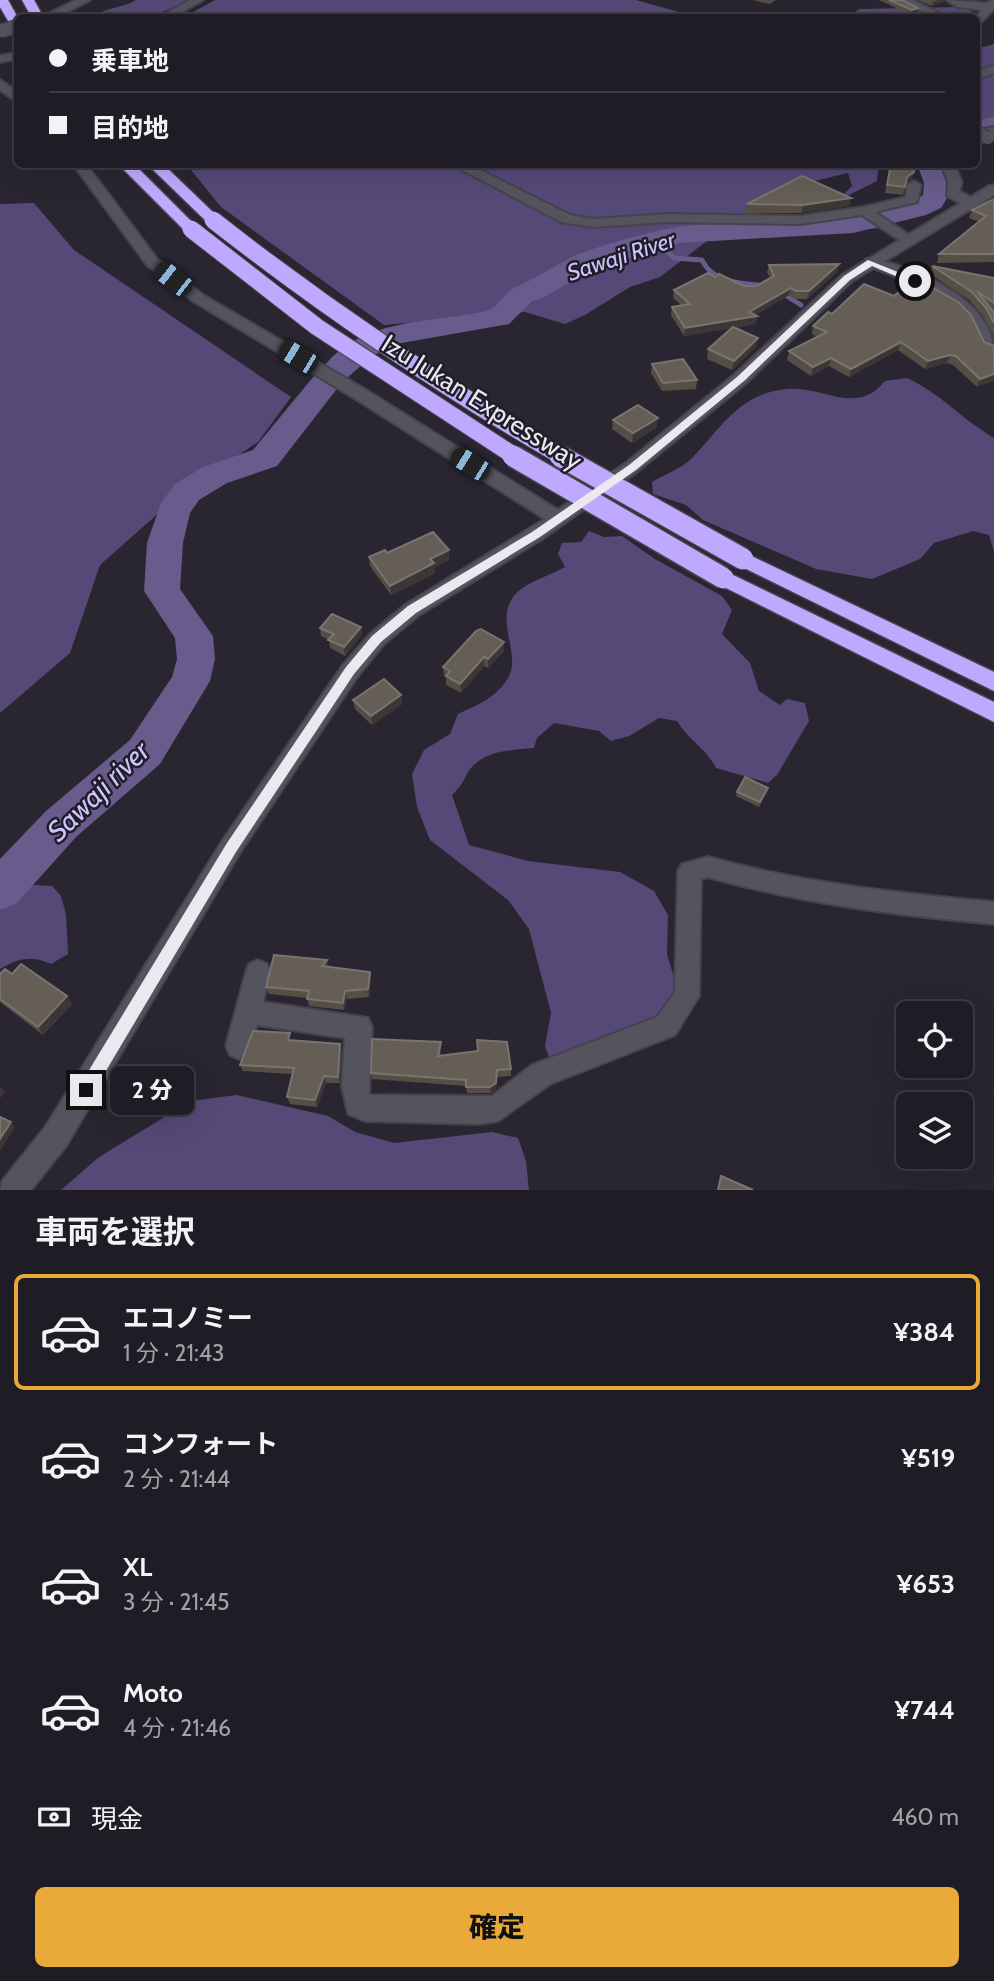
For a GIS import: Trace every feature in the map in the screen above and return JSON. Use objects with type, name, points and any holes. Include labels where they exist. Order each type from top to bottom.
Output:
[{"type":"highway","points":[[1,1],[14,21]]},
{"type":"highway","name":"Izu Jukan Expressway","points":[[129,168],[191,229],[254,282],[336,343],[449,418],[723,578],[994,713]]},
{"type":"highway","name":"Izu Jukan Expressway","points":[[158,168],[213,220],[333,313],[448,389],[594,478],[743,559],[994,682]]},
{"type":"street","points":[[56,14],[85,0]]},
{"type":"street","points":[[171,14],[198,0]]},
{"type":"street","points":[[904,0],[934,13],[932,14]]},
{"type":"street","points":[[953,0],[961,5],[992,4]]},
{"type":"street","points":[[980,19],[992,4]]},
{"type":"street","points":[[0,84],[14,96]]},
{"type":"street","points":[[82,168],[152,262],[198,298],[359,394],[559,519]]},
{"type":"street","points":[[465,168],[566,219],[593,223],[666,218],[801,220],[873,217],[912,199],[914,185]]},
{"type":"street","points":[[949,168],[955,182],[952,193],[987,195]]},
{"type":"street","points":[[13,1190],[56,1136],[231,847],[350,671],[377,639],[412,610],[559,519],[632,467],[740,379],[813,307],[871,262],[987,195]]},
{"type":"street","points":[[873,217],[909,240]]},
{"type":"street","points":[[871,262],[963,305],[977,319],[984,341],[994,350]]},
{"type":"street","points":[[248,1012],[359,1027],[355,1086],[357,1105],[479,1111],[499,1108],[541,1074],[666,1026],[687,996],[690,871],[708,867],[754,880],[873,902],[994,913]]},
{"type":"street","points":[[239,1046],[258,972]]},
{"type":"shaded area","points":[[136,0],[191,0],[157,14],[98,14]]},
{"type":"shaded area","points":[[215,0],[636,0],[685,14],[189,14]]},
{"type":"shaded area","points":[[960,7],[976,13],[851,14],[860,9]]},
{"type":"shaded area","points":[[994,44],[994,120],[980,124],[980,48]]},
{"type":"shaded area","points":[[189,168],[878,168],[877,181],[849,195],[844,194],[852,186],[848,173],[777,190],[756,221],[861,214],[882,228],[707,241],[660,277],[630,287],[565,324],[525,312],[384,325],[221,207]]},
{"type":"shaded area","points":[[34,203],[74,250],[291,397],[258,442],[179,495],[100,565],[70,653],[0,713],[0,204]]},
{"type":"shaded area","points":[[907,378],[930,391],[994,438],[994,552],[989,535],[973,531],[934,543],[920,559],[872,579],[816,569],[703,520],[686,505],[653,494],[652,482],[689,461],[732,414],[756,398],[786,389],[839,397],[863,397],[874,392],[885,381]]},
{"type":"shaded area","points":[[589,531],[604,537],[622,536],[655,559],[722,596],[732,610],[722,634],[750,663],[759,691],[780,705],[787,699],[805,703],[809,721],[777,775],[768,783],[716,768],[708,755],[686,734],[677,721],[659,718],[629,736],[611,741],[599,731],[554,723],[537,738],[534,748],[492,754],[471,768],[452,795],[469,845],[528,861],[620,872],[654,891],[668,915],[667,955],[674,977],[675,1005],[654,1029],[551,1063],[545,1046],[551,1013],[529,929],[508,900],[430,840],[417,807],[412,774],[424,750],[450,734],[458,714],[494,694],[509,676],[512,655],[507,610],[512,599],[521,589],[565,567],[558,554],[562,543],[581,542]]},
{"type":"shaded area","points":[[52,886],[61,896],[66,914],[68,954],[51,964],[37,959],[25,959],[0,969],[0,906],[19,888]]},
{"type":"shaded area","points":[[236,1095],[328,1116],[355,1132],[394,1143],[492,1132],[518,1138],[526,1161],[529,1190],[61,1190],[99,1157],[191,1101]]},
{"type":"building","points":[[889,0],[902,0],[918,8],[912,10]]},
{"type":"building","points":[[890,168],[914,168],[914,172],[907,177],[905,187],[887,185]]},
{"type":"building","points":[[802,176],[851,198],[803,205],[747,204]]},
{"type":"building","points":[[994,199],[994,254],[939,254],[986,216],[972,210]]},
{"type":"building","points":[[839,264],[809,291],[796,291],[791,288],[749,312],[757,316],[685,328],[672,307],[690,304],[674,290],[708,273],[715,277],[719,274],[744,286],[756,286],[774,276],[769,265]]},
{"type":"building","points":[[932,266],[994,278],[994,303],[977,291],[994,313],[994,323],[986,308],[972,292]]},
{"type":"building","points":[[916,278],[958,302],[971,315],[984,342],[994,346],[994,374],[980,379],[956,356],[928,361],[901,342],[851,369],[831,358],[813,367],[789,351],[827,332],[813,326],[828,312],[832,314],[864,284],[894,296]]},
{"type":"building","points":[[733,327],[758,338],[734,361],[708,349]]},
{"type":"building","points":[[683,359],[697,380],[663,383],[652,364]]},
{"type":"building","points":[[638,405],[658,418],[633,433],[613,420]]},
{"type":"building","points":[[433,532],[449,550],[430,559],[434,563],[390,586],[369,557],[385,550],[387,553]]},
{"type":"building","points":[[332,614],[361,627],[344,647],[328,640],[334,634],[320,628]]},
{"type":"building","points":[[481,629],[504,642],[488,659],[484,657],[460,684],[446,676],[450,671],[443,667],[476,631]]},
{"type":"building","points":[[384,679],[401,695],[371,716],[353,700]]},
{"type":"building","points":[[745,777],[768,788],[760,802],[737,792]]},
{"type":"building","points":[[274,955],[327,960],[322,966],[370,972],[368,989],[345,991],[343,1003],[307,999],[309,991],[266,987]]},
{"type":"building","points":[[21,964],[67,996],[38,1027],[0,999],[0,974],[5,969],[12,974]]},
{"type":"building","points":[[253,1031],[290,1033],[288,1040],[340,1044],[338,1077],[324,1076],[315,1100],[287,1097],[294,1068],[240,1065]]},
{"type":"building","points":[[372,1039],[441,1042],[438,1056],[478,1051],[477,1040],[507,1042],[511,1069],[497,1070],[496,1083],[490,1087],[466,1087],[466,1080],[371,1073]]},
{"type":"building","points":[[0,1117],[11,1122],[0,1139]]},
{"type":"building","points":[[721,1176],[753,1190],[718,1190]]},
{"type":"waterway","name":"Sawaji River","points":[[980,127],[994,124]]},
{"type":"waterway","name":"Sawaji River","points":[[336,371],[361,350],[388,336],[499,318],[522,295],[533,292],[582,263],[677,235],[853,225],[917,209],[932,202],[936,195],[937,183],[931,168]]},
{"type":"waterway","points":[[657,242],[674,258],[702,260],[713,274],[721,278],[766,286]]},
{"type":"waterway","points":[[782,293],[801,305]]},
{"type":"waterway","name":"Sawaji river","points":[[0,890],[61,824],[145,752],[190,681],[196,659],[194,636],[162,591],[165,543],[173,511],[187,492],[215,475],[265,458],[325,383]]},
{"type":"route","points":[[86,1090],[179,930],[231,847],[350,671],[377,639],[412,610],[536,534],[632,467],[740,379],[813,307],[871,262],[915,281]]}]
